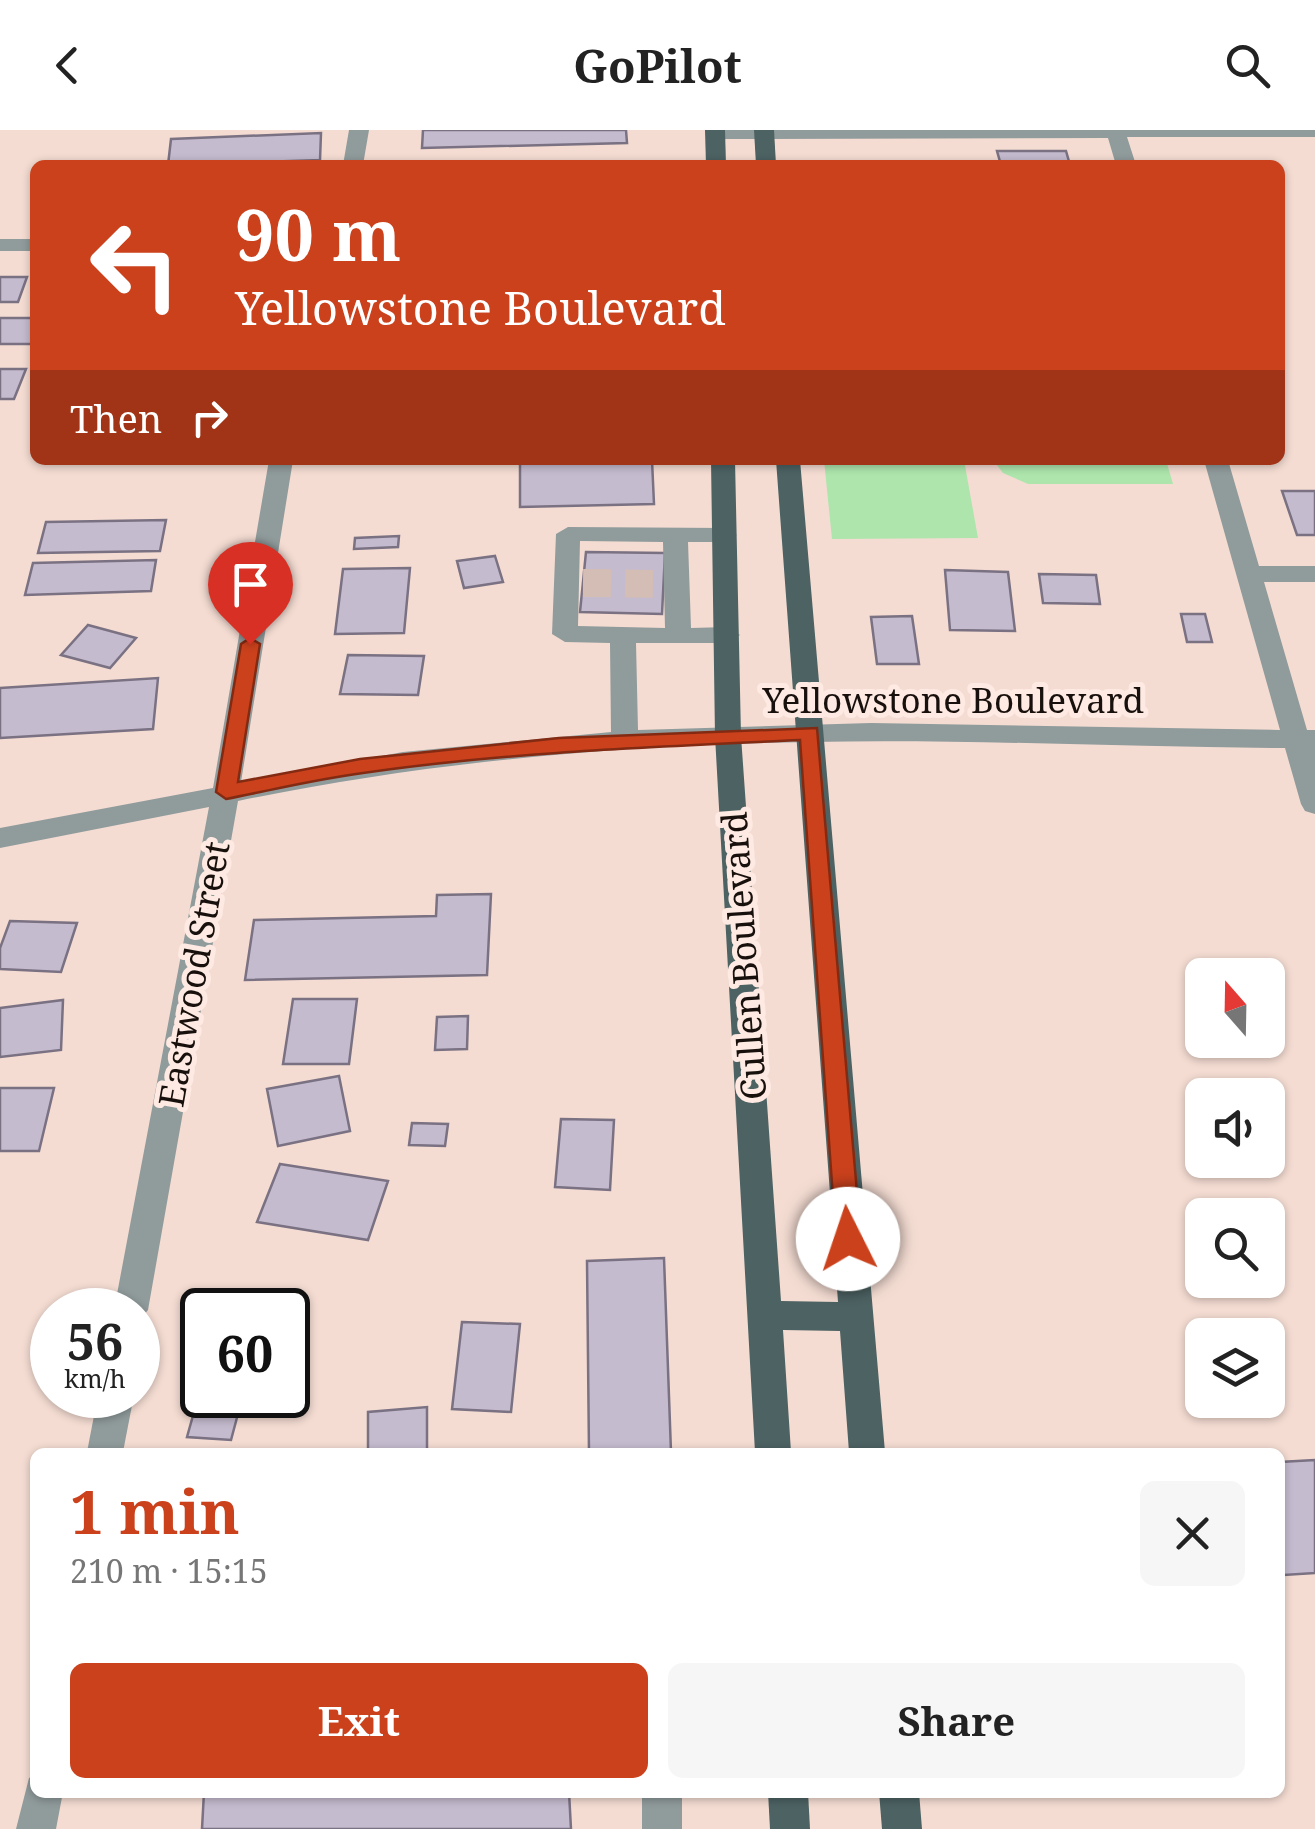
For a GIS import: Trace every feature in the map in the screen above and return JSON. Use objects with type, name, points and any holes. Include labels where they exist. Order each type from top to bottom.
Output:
[{"type":"main road","points":[[715,132],[716,160]]},
{"type":"main road","points":[[764,132],[766,160]]},
{"type":"main road","name":"Cullen Boulevard","points":[[723,465],[728,736],[774,1448]]},
{"type":"main road","points":[[788,465],[867,1448]]},
{"type":"main road","points":[[768,1315],[854,1317]]},
{"type":"main road","points":[[788,1798],[790,1829]]},
{"type":"main road","points":[[899,1798],[902,1829]]},
{"type":"street","points":[[354,160],[359,130]]},
{"type":"street","points":[[1116,131],[1125,160]]},
{"type":"street","points":[[715,132],[1315,131]]},
{"type":"street","points":[[0,245],[30,245]]},
{"type":"street","name":"Eastwood Street","points":[[135,1288],[226,792],[280,465]]},
{"type":"street","points":[[1217,465],[1305,739],[1315,804]]},
{"type":"street","points":[[725,535],[568,534],[575,583],[564,634],[727,635]]},
{"type":"street","points":[[675,534],[670,585],[678,636]]},
{"type":"street","points":[[1250,574],[1315,574]]},
{"type":"street","points":[[623,636],[625,741]]},
{"type":"street","name":"Yellowstone Boulevard","points":[[0,838],[98,824],[226,792],[360,766],[625,741],[810,733],[1305,739]]},
{"type":"street","points":[[106,1448],[112,1418]]},
{"type":"street","points":[[36,1829],[42,1798]]},
{"type":"street","points":[[662,1798],[662,1829]]},
{"type":"green space","points":[[825,465],[965,465],[978,538],[832,539]]},
{"type":"green space","points":[[997,465],[1167,465],[1173,484],[1028,484],[1003,473]]},
{"type":"building","points":[[423,130],[626,130],[627,143],[422,148]]},
{"type":"building","points":[[321,133],[320,160],[169,160],[171,139]]},
{"type":"building","points":[[997,151],[1066,151],[1069,160],[1000,160]]},
{"type":"building","points":[[0,277],[27,277],[18,302],[0,302]]},
{"type":"building","points":[[0,318],[30,318],[30,344],[0,344]]},
{"type":"building","points":[[0,369],[26,369],[14,399],[0,399]]},
{"type":"building","points":[[520,465],[652,465],[654,504],[520,507]]},
{"type":"building","points":[[1282,491],[1315,491],[1315,535],[1297,535]]},
{"type":"building","points":[[166,520],[160,551],[38,553],[46,522]]},
{"type":"building","points":[[399,536],[398,547],[354,549],[355,538]]},
{"type":"building","points":[[586,552],[665,553],[662,614],[580,612]]},
{"type":"building","points":[[495,556],[503,582],[464,588],[457,561]]},
{"type":"building","points":[[156,560],[151,591],[25,595],[33,563]]},
{"type":"building","points":[[410,568],[404,633],[335,634],[343,569]]},
{"type":"building","points":[[945,570],[1008,572],[1015,631],[950,630]]},
{"type":"building","points":[[1039,574],[1096,575],[1100,604],[1043,603]]},
{"type":"building","points":[[1181,614],[1205,614],[1212,642],[1187,642]]},
{"type":"building","points":[[912,616],[919,664],[877,664],[871,617]]},
{"type":"building","points":[[88,625],[136,638],[110,668],[61,655]]},
{"type":"building","points":[[348,655],[424,656],[418,695],[340,694]]},
{"type":"building","points":[[158,678],[153,729],[0,738],[0,688]]},
{"type":"building","points":[[491,894],[487,975],[245,980],[254,920],[436,916],[437,895]]},
{"type":"building","points":[[10,921],[77,923],[61,972],[0,969],[0,948]]},
{"type":"building","points":[[293,999],[357,999],[349,1064],[283,1064]]},
{"type":"building","points":[[63,1000],[61,1050],[0,1057],[0,1008]]},
{"type":"building","points":[[468,1016],[467,1049],[435,1050],[437,1017]]},
{"type":"building","points":[[339,1076],[350,1131],[278,1146],[267,1089]]},
{"type":"building","points":[[0,1088],[54,1088],[39,1151],[0,1151]]},
{"type":"building","points":[[561,1119],[614,1120],[610,1190],[555,1187]]},
{"type":"building","points":[[412,1123],[448,1124],[445,1146],[409,1145]]},
{"type":"building","points":[[280,1164],[388,1181],[368,1240],[257,1222]]},
{"type":"building","points":[[664,1258],[671,1448],[589,1448],[587,1261]]},
{"type":"building","points":[[462,1322],[520,1324],[511,1412],[452,1409]]},
{"type":"building","points":[[427,1407],[427,1448],[368,1448],[368,1412]]},
{"type":"building","points":[[192,1418],[237,1418],[231,1440],[187,1437]]},
{"type":"building","points":[[1315,1460],[1315,1573],[1285,1575],[1285,1462]]},
{"type":"building","points":[[204,1798],[569,1798],[571,1829],[202,1829]]},
{"type":"tunnel","points":[[583,583],[663,584]]},
{"type":"route","points":[[250,644],[226,792],[360,766],[460,754],[659,739],[810,733],[848,1239]]}]
